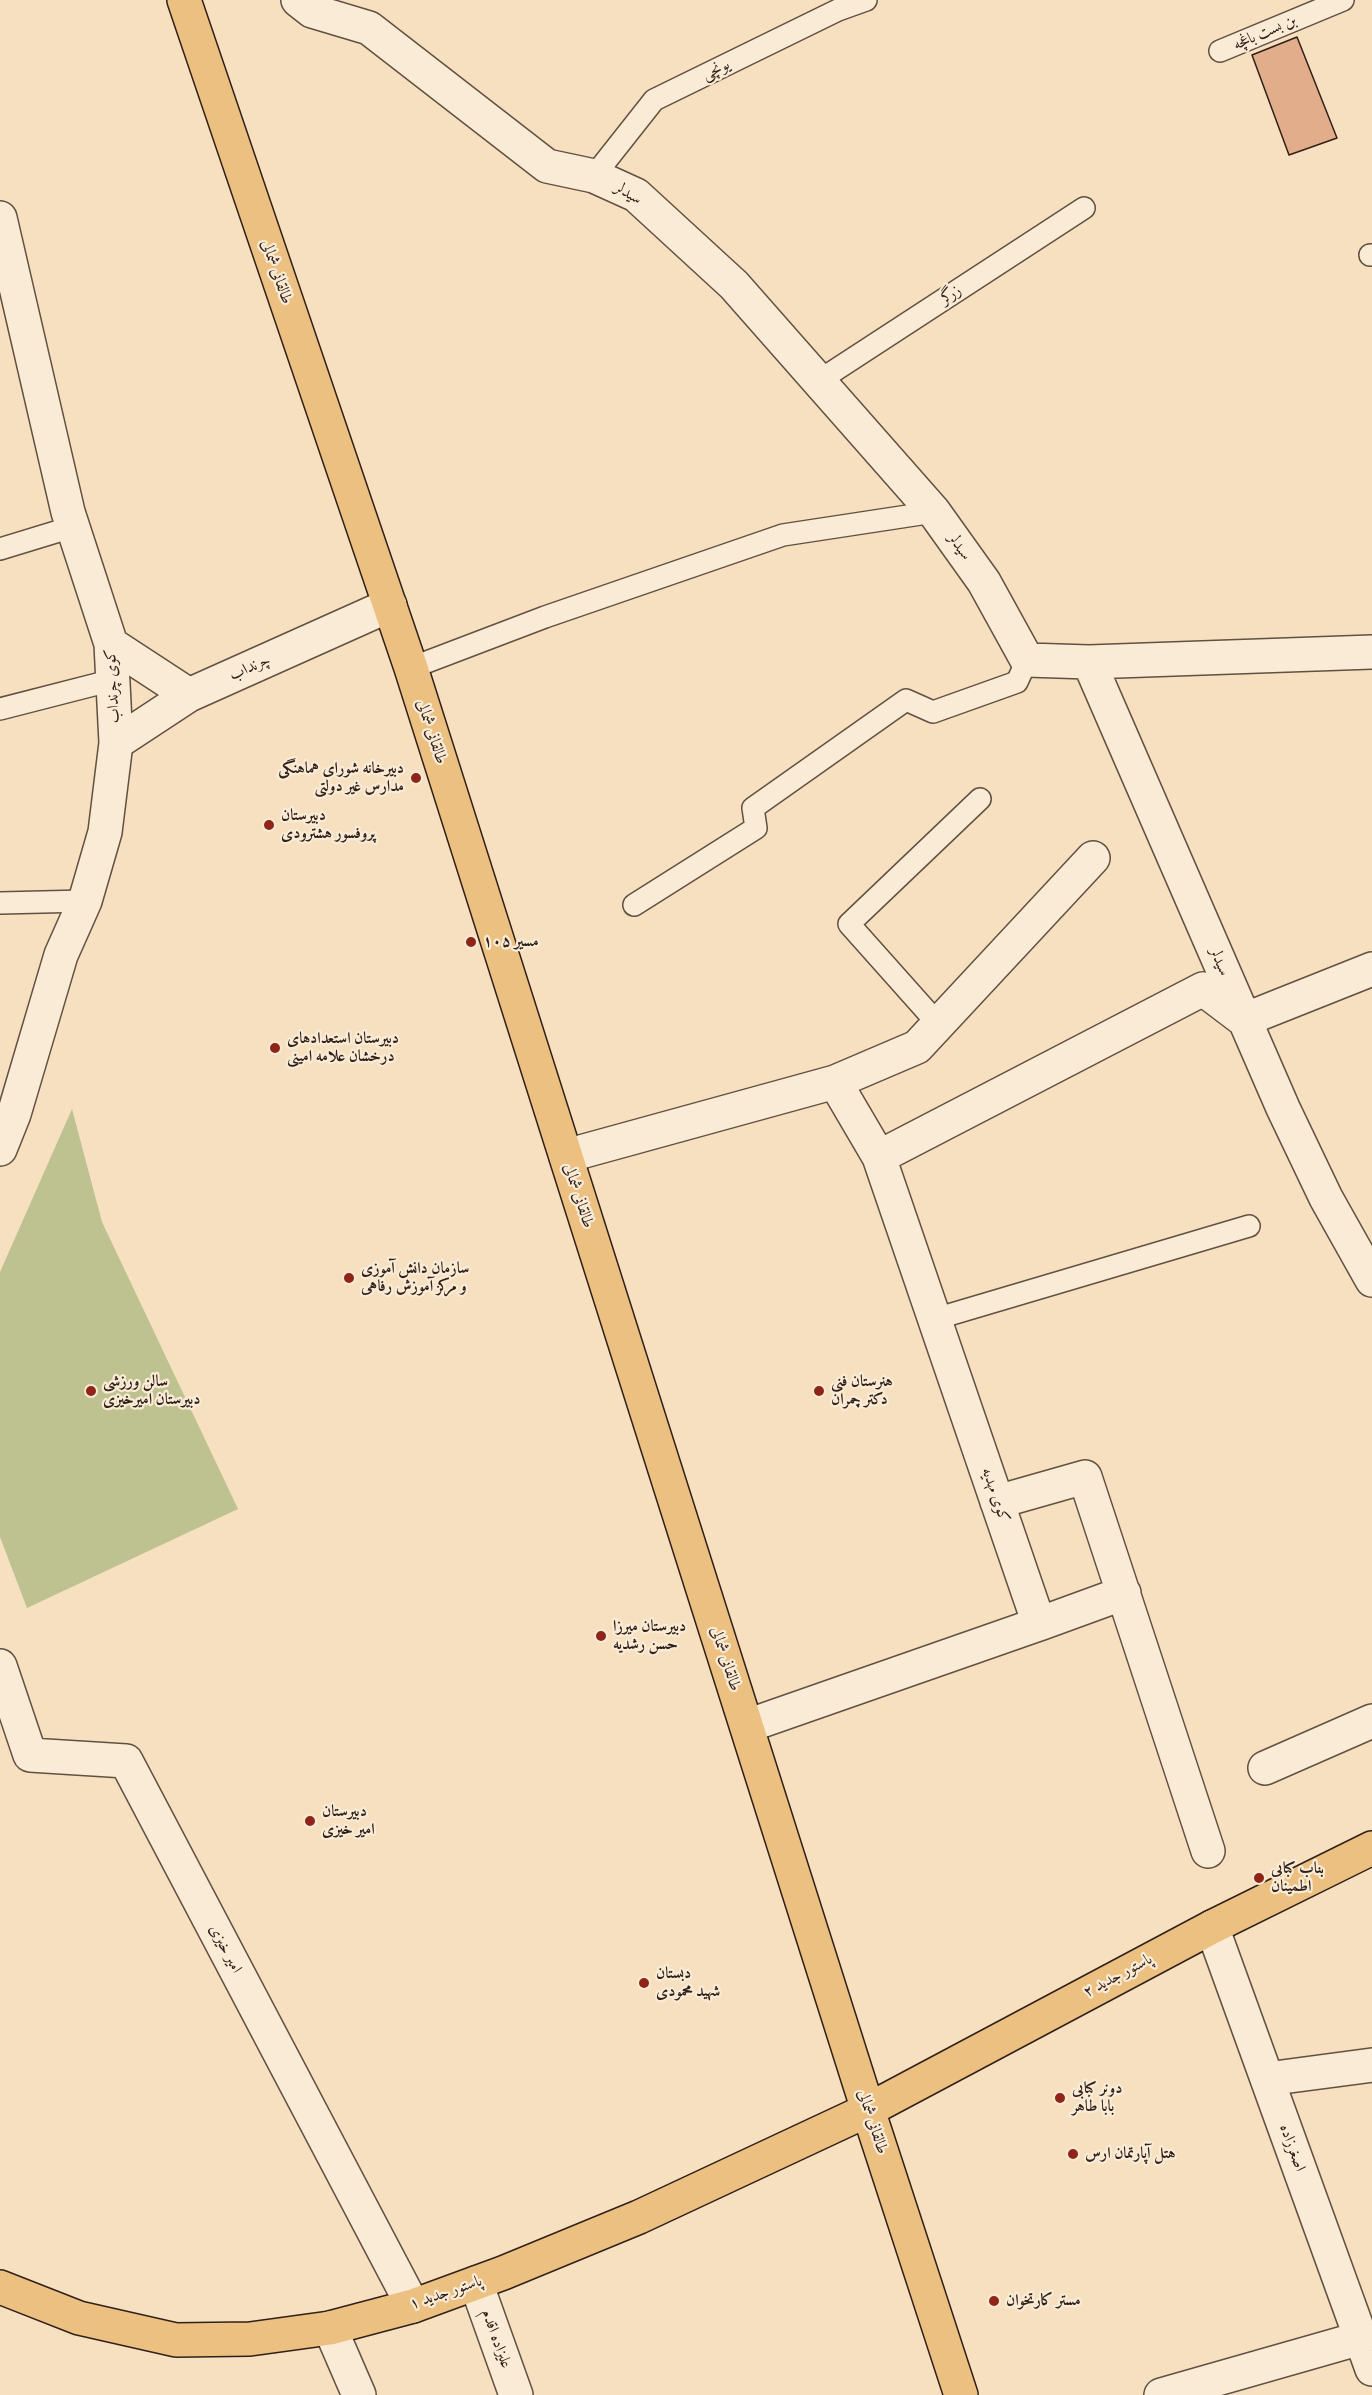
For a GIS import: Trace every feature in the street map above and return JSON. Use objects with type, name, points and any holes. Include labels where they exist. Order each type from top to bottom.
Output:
[{"type":"main road","name":"طالقانی شمالی","points":[[184,0],[411,668],[868,2110],[961,2395]]},
{"type":"main road","name":"پاستور جدید ۲","points":[[868,2110],[1212,1927],[1372,1848]]},
{"type":"main road","name":"پاستور جدید ۱","points":[[0,2287],[79,2318],[176,2340],[250,2339],[330,2328],[413,2306],[639,2217],[868,2110]]},
{"type":"street","name":"سیدلر","points":[[298,0],[312,11],[369,28],[547,166],[594,176],[636,195],[734,285],[817,382],[934,512],[984,582],[1027,660]]},
{"type":"street","name":"کوی چرنداب","points":[[0,218],[72,527],[111,644],[116,742],[105,832],[86,901],[61,955],[14,1114],[0,1149]]},
{"type":"street","name":"چرنداب","points":[[116,742],[189,695],[390,605]]},
{"type":"street","points":[[111,644],[189,695]]},
{"type":"street","points":[[1027,660],[1089,662],[1372,652]]},
{"type":"street","name":"سیدلر","points":[[1089,662],[1244,1020],[1326,1198],[1372,1280]]},
{"type":"street","points":[[566,1156],[835,1082],[917,1047],[1093,858]]},
{"type":"street","points":[[879,1157],[1203,989],[1244,1020],[1372,969]]},
{"type":"street","name":"کوی ‌‌‌مهدیه","points":[[835,1082],[879,1157],[1038,1624]]},
{"type":"street","points":[[997,1502],[1085,1477],[1208,1851]]},
{"type":"street","points":[[747,1726],[1124,1593]]},
{"type":"street","name":"امیر خیزی","points":[[0,1666],[30,1755],[126,1761],[413,2306]]},
{"type":"street","points":[[1264,1768],[1372,1721]]},
{"type":"street","name":"اصغرزاده","points":[[1212,1927],[1372,2369]]},
{"type":"street","points":[[1267,2079],[1372,2065]]},
{"type":"street","name":"علیزاده اقدم","points":[[476,2283],[516,2395]]},
{"type":"street","points":[[330,2328],[359,2395]]},
{"type":"street","points":[[1161,2395],[1361,2338]]},
{"type":"lane","name":"یونچی","points":[[594,176],[654,100],[838,10],[867,0]]},
{"type":"lane","name":"بن بست باغچه","points":[[1220,51],[1343,0]]},
{"type":"lane","name":"زرگر","points":[[817,382],[1084,208]]},
{"type":"lane","points":[[411,668],[545,617],[783,535],[934,512]]},
{"type":"lane","points":[[0,549],[72,527]]},
{"type":"lane","points":[[634,904],[756,828],[753,808],[906,700],[933,712],[1017,682],[1027,660]]},
{"type":"lane","points":[[0,709],[113,680]]},
{"type":"lane","points":[[939,1024],[849,924],[980,799]]},
{"type":"lane","points":[[0,903],[86,901]]},
{"type":"lane","points":[[935,1319],[1249,1226]]},
{"type":"green space","name":"سالن ورزشی دبیرستان امیرخیزی","points":[[72,1109],[102,1222],[238,1509],[27,1608],[0,1537],[0,1272]]},
{"type":"building","points":[[1297,37],[1337,138],[1289,155],[1252,55]]},
{"type":"place","name":"دبیرخانه شورای هماهنگی مدارس غیر دولتی","points":[[416,778]]},
{"type":"place","name":"دبیرستان پروفسور هشترودی","points":[[269,825]]},
{"type":"place","name":"مسیر ۱۰۵","points":[[471,942]]},
{"type":"place","name":"دبیرستان استعدادهای درخشان علامه امینی","points":[[275,1048]]},
{"type":"place","name":"سازمان دانش آموزی و مرکز آموزش رفاهی","points":[[349,1278]]},
{"type":"place","name":"سالن ورزشی دبیرستان امیرخیزی","points":[[91,1391]]},
{"type":"place","name":"هنرستان فنی دکتر چمران","points":[[819,1391]]},
{"type":"place","name":"دبیرستان میرزا حسن رشدیه","points":[[601,1636]]},
{"type":"place","name":"دبیرستان امیر خیزی","points":[[310,1821]]},
{"type":"place","name":"بناب کبابی اطمینان","points":[[1259,1878]]},
{"type":"place","name":"دبستان شهید محمودی","points":[[644,1983]]},
{"type":"place","name":"دونر کبابی بابا طاهر","points":[[1060,2098]]},
{"type":"place","name":"هتل آپارتمان ارس","points":[[1073,2154]]},
{"type":"place","name":"مستر کارتخوان","points":[[994,2301]]}]
